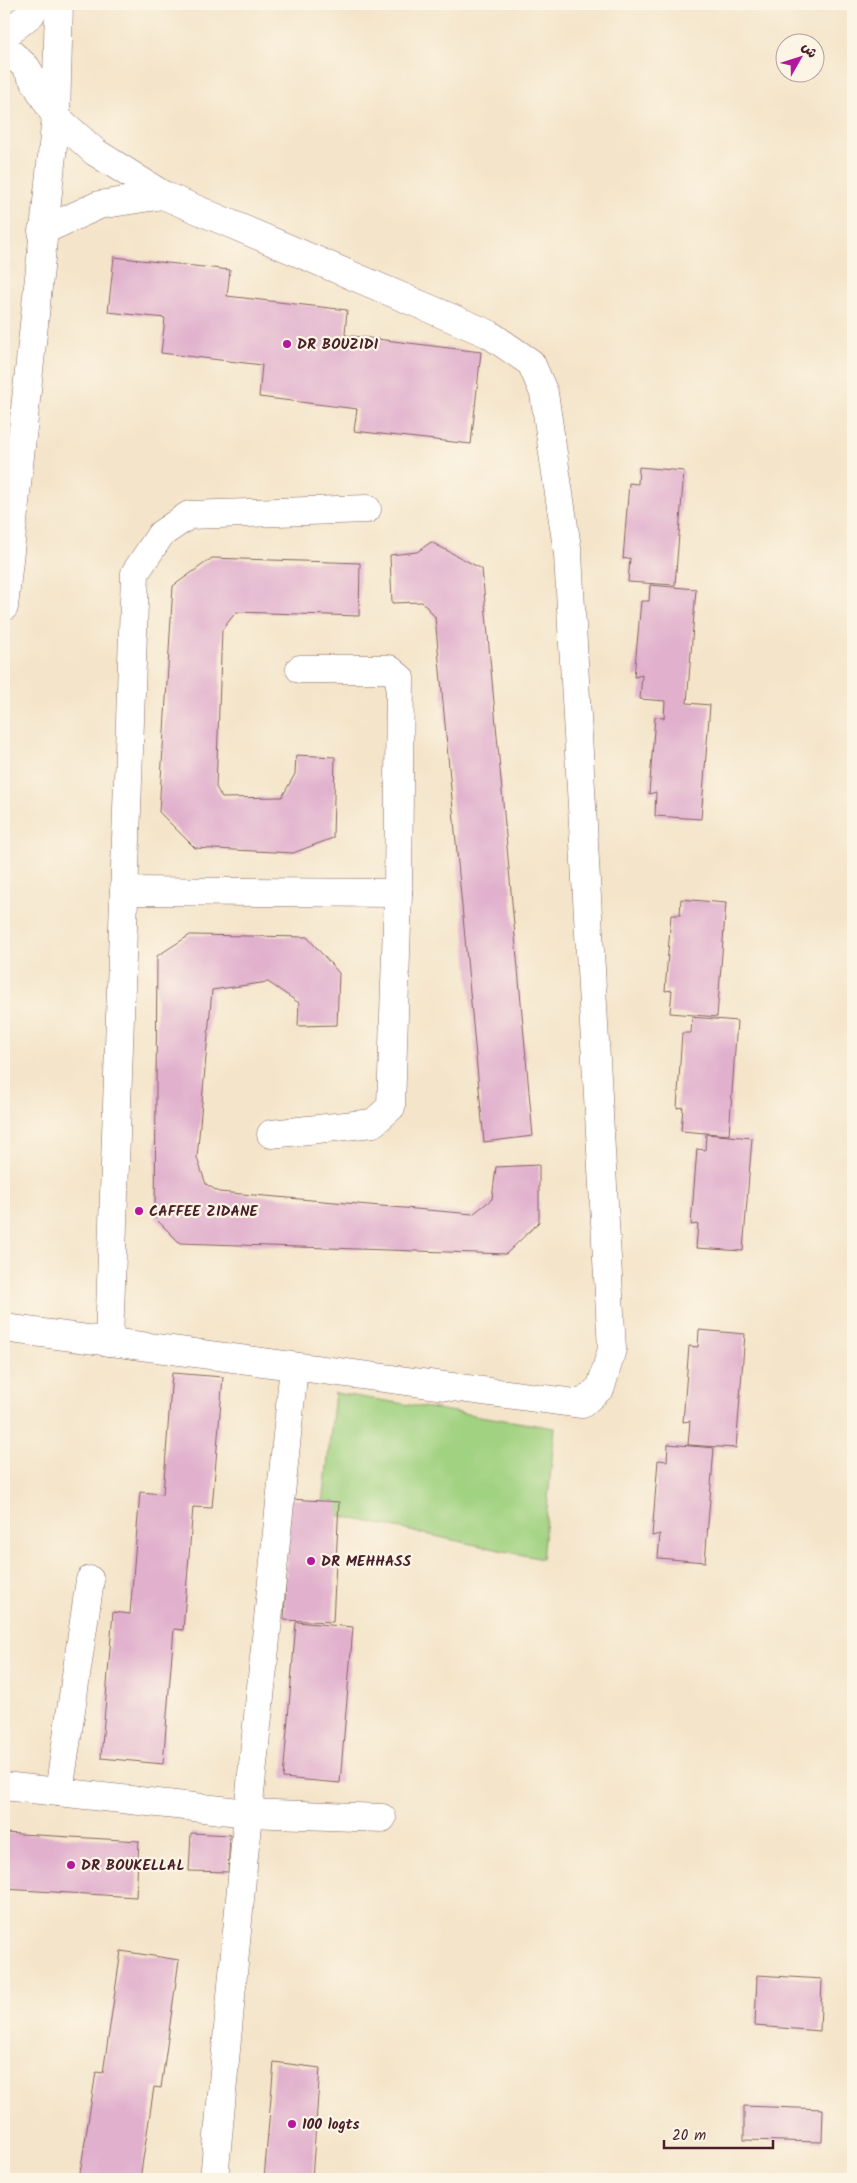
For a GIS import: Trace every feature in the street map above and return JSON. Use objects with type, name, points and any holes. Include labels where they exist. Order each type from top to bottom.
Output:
[{"type":"street","points":[[4,29],[11,30],[31,14],[36,4]]},
{"type":"street","points":[[4,607],[42,231],[56,118],[59,4]]},
{"type":"street","points":[[4,47],[26,67],[56,118],[96,152],[163,195],[489,334],[531,363],[544,393],[568,554],[612,1349],[601,1387],[582,1404],[4,1328]]},
{"type":"street","points":[[42,231],[99,205],[163,195]]},
{"type":"street","points":[[109,1342],[135,573],[161,534],[189,515],[367,509]]},
{"type":"street","points":[[271,1134],[373,1123],[391,1107],[398,893],[400,678],[389,669],[300,669]]},
{"type":"street","points":[[124,891],[398,893]]},
{"type":"street","points":[[214,2179],[248,1813],[294,1367]]},
{"type":"street","points":[[59,1792],[90,1580]]},
{"type":"street","points":[[4,1786],[248,1813],[382,1818]]},
{"type":"green space","points":[[335,1393],[555,1428],[542,1559],[322,1512]]},
{"type":"building","name":"DR BOUZIDI","points":[[114,257],[230,270],[227,296],[347,310],[345,335],[481,352],[471,444],[354,431],[357,409],[259,397],[262,365],[161,353],[165,318],[108,312]]},
{"type":"building","points":[[639,467],[684,471],[675,585],[628,582],[630,558],[623,559],[629,483],[638,484]]},
{"type":"building","points":[[431,542],[482,569],[533,1136],[484,1142],[435,617],[422,602],[392,603],[390,555],[417,552]]},
{"type":"building","points":[[212,558],[360,563],[359,616],[236,612],[222,630],[216,787],[222,798],[282,797],[295,774],[296,755],[335,757],[333,838],[293,853],[195,848],[159,812],[173,586]]},
{"type":"building","points":[[650,585],[696,589],[687,703],[710,705],[701,819],[655,816],[656,792],[649,794],[655,717],[664,718],[665,701],[640,699],[642,675],[634,677],[641,601],[649,601]]},
{"type":"building","points":[[681,899],[726,903],[717,1017],[670,1013],[672,990],[665,991],[671,915],[680,915]]},
{"type":"building","points":[[190,935],[307,937],[339,973],[337,1025],[298,1026],[299,1003],[268,982],[212,990],[197,1158],[206,1184],[219,1192],[473,1214],[492,1199],[496,1167],[539,1165],[539,1222],[506,1254],[180,1243],[155,1218],[157,956]]},
{"type":"building","points":[[692,1017],[737,1021],[729,1135],[681,1131],[683,1107],[677,1108],[682,1033],[691,1033]]},
{"type":"building","points":[[706,1134],[752,1138],[743,1251],[696,1248],[698,1224],[691,1225],[697,1149],[705,1150]]},
{"type":"building","points":[[699,1330],[745,1334],[736,1448],[688,1445],[690,1421],[683,1422],[689,1346],[698,1347]]},
{"type":"building","points":[[172,1373],[223,1377],[212,1508],[193,1507],[183,1630],[174,1629],[163,1764],[101,1758],[113,1612],[130,1614],[140,1492],[163,1494]]},
{"type":"building","points":[[668,1444],[714,1448],[705,1562],[658,1558],[660,1534],[652,1536],[658,1460],[667,1461]]},
{"type":"building","name":"DR MEHHASS","points":[[290,1499],[339,1502],[333,1622],[284,1620]]},
{"type":"building","points":[[296,1622],[353,1627],[340,1783],[283,1778]]},
{"type":"building","name":"DR BOUKELLAL","points":[[4,1833],[139,1841],[136,1897],[4,1889]]},
{"type":"building","points":[[191,1833],[230,1835],[228,1872],[189,1871]]},
{"type":"building","points":[[853,1902],[853,1934],[850,1933]]},
{"type":"building","points":[[121,1951],[179,1960],[161,2088],[154,2087],[140,2179],[79,2179],[96,2072],[103,2073]]},
{"type":"building","points":[[757,1975],[822,1979],[820,2031],[755,2026]]},
{"type":"building","name":"100 logts","points":[[274,2062],[320,2068],[312,2179],[264,2179]]},
{"type":"building","points":[[744,2106],[823,2109],[822,2142],[744,2140]]},
{"type":"place","name":"DR BOUZIDI","points":[[287,344]]},
{"type":"place","name":"CAFFEE ZIDANE","points":[[139,1211]]},
{"type":"place","name":"DR MEHHASS","points":[[311,1561]]},
{"type":"place","name":"DR BOUKELLAL","points":[[71,1865]]},
{"type":"place","name":"100 logts","points":[[292,2124]]}]
